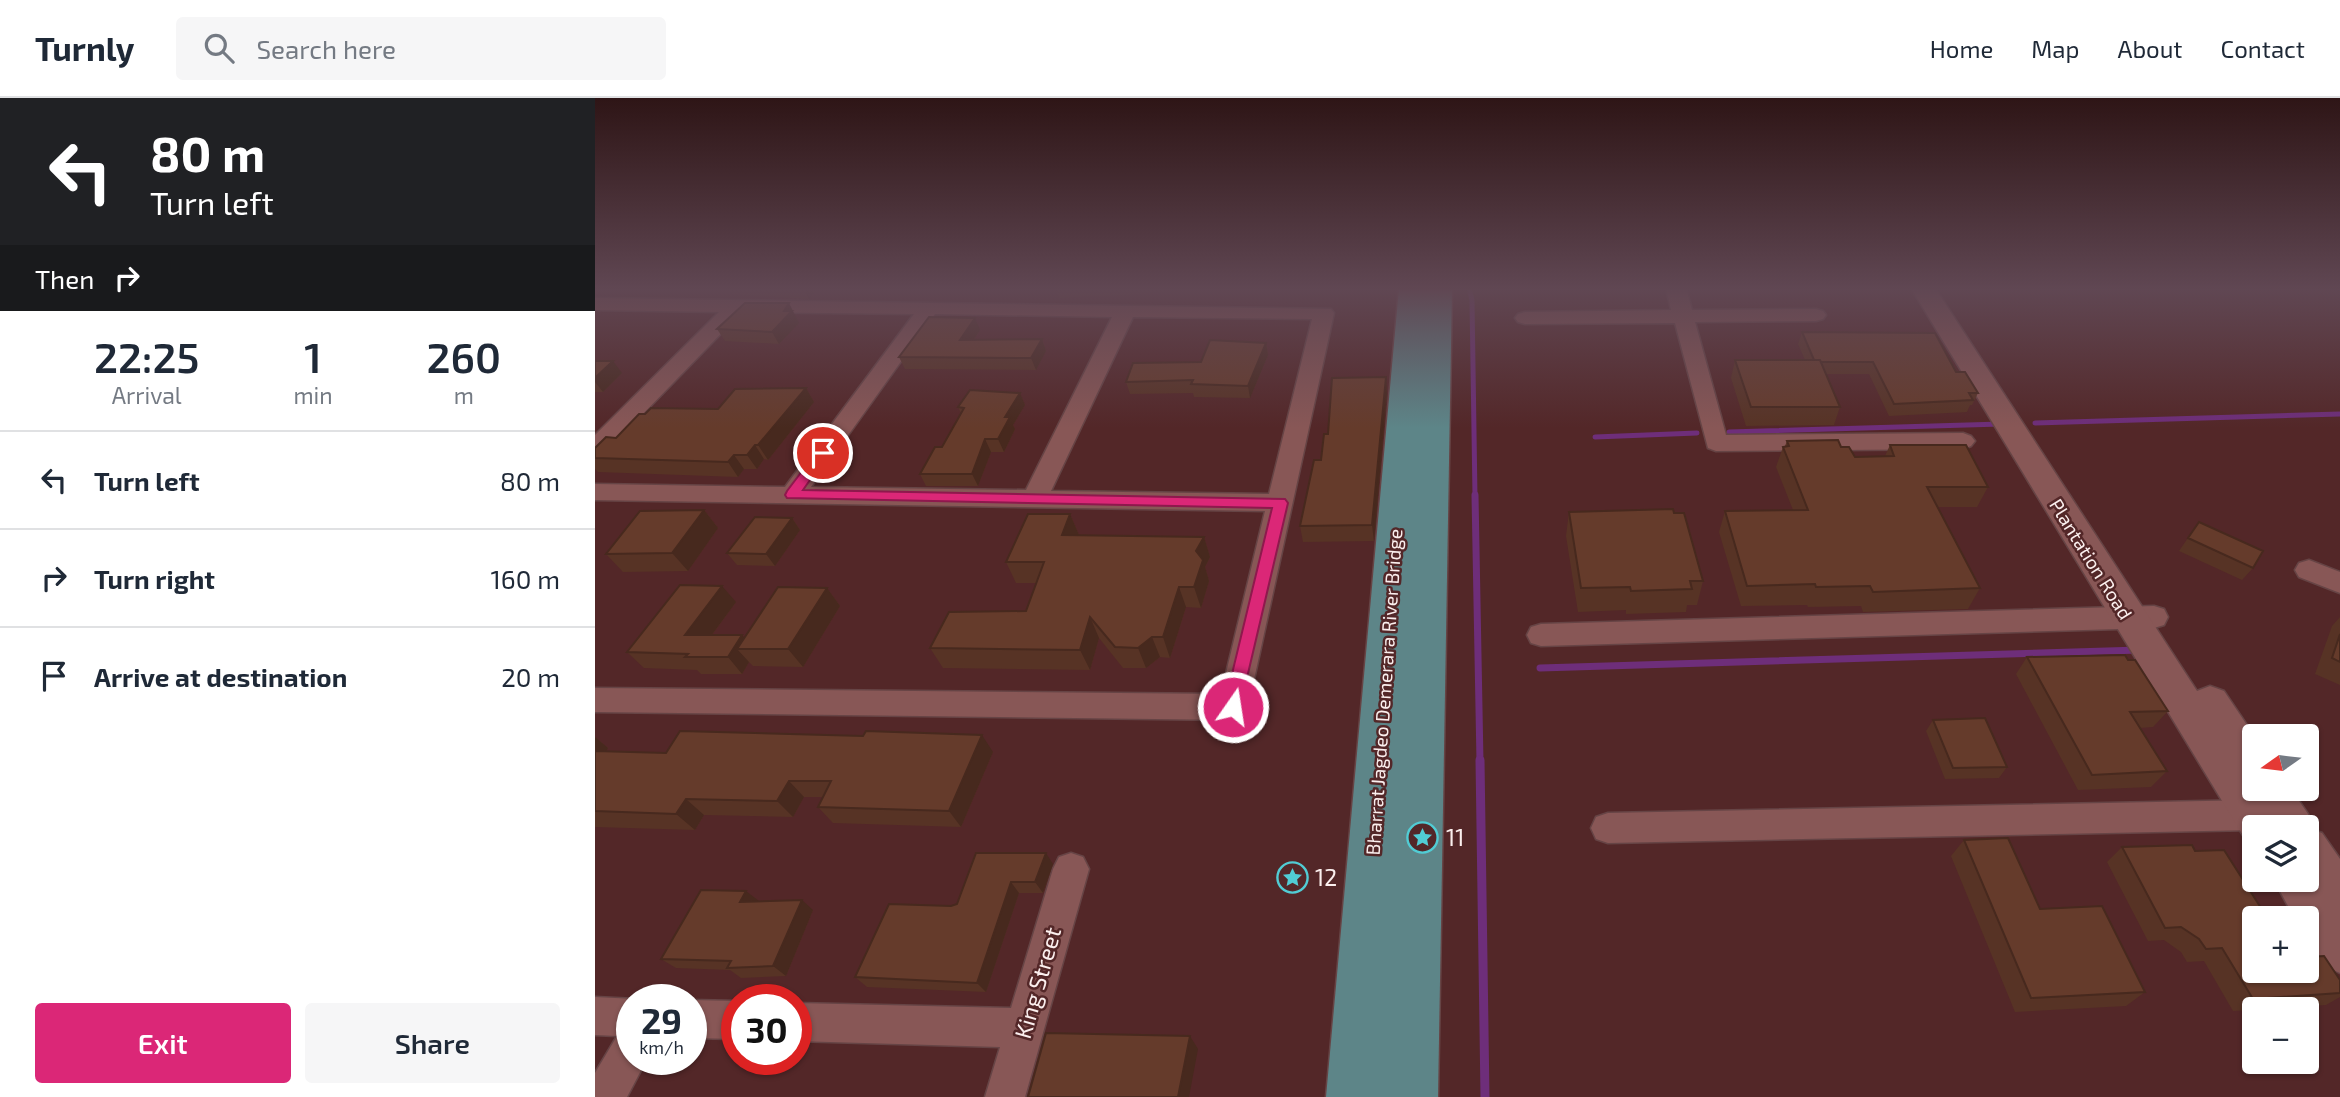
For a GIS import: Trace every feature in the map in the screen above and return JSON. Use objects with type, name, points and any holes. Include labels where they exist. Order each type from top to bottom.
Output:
[{"type":"main road","name":"Bharrat Jagdeo Demerara River Bridge","points":[[1354,1097],[1410,335]]},
{"type":"main road","name":"Bharrat Jagdeo Demerara River Bridge","points":[[1410,1097],[1436,335]]},
{"type":"street","points":[[595,449],[708,335]]},
{"type":"street","points":[[792,495],[909,335]]},
{"type":"street","points":[[1034,499],[1114,335]]},
{"type":"street","points":[[595,699],[1233,707],[1320,335]]},
{"type":"street","points":[[1689,335],[1716,443],[1963,441]]},
{"type":"street","name":"Plantation Road","points":[[1954,335],[2141,618],[2242,752]]},
{"type":"street","name":"Plantation Road","points":[[1969,335],[2261,811]]},
{"type":"street","points":[[595,492],[1280,503]]},
{"type":"street","points":[[2309,570],[2340,583]]},
{"type":"street","points":[[1541,635],[2141,618]]},
{"type":"street","points":[[1608,828],[2261,811]]},
{"type":"street","points":[[2319,866],[2340,898]]},
{"type":"street","name":"King Street","points":[[1005,1097],[1071,869]]},
{"type":"street","points":[[2304,892],[2340,950]]},
{"type":"street","points":[[595,1016],[616,1017]]},
{"type":"street","points":[[812,1022],[1025,1028]]},
{"type":"street","points":[[604,1097],[617,1075]]},
{"type":"building","points":[[916,335],[964,335],[960,340],[1042,339],[1031,358],[899,357]]},
{"type":"building","points":[[1803,335],[1936,335],[1956,372],[1965,372],[1978,393],[1969,393],[1973,400],[1894,404],[1873,362],[1814,360]]},
{"type":"building","points":[[1210,340],[1266,343],[1248,386],[1191,384],[1193,380],[1126,382],[1133,363],[1201,362]]},
{"type":"building","points":[[1735,360],[1820,360],[1840,407],[1751,407]]},
{"type":"building","points":[[595,361],[613,361],[595,378]]},
{"type":"building","points":[[1386,377],[1372,525],[1300,526],[1314,460],[1321,460],[1324,434],[1328,434],[1332,378]]},
{"type":"building","points":[[806,388],[758,445],[747,455],[734,455],[728,462],[595,458],[595,448],[606,437],[616,438],[639,414],[645,414],[651,408],[718,409],[735,389]]},
{"type":"building","points":[[970,390],[1020,393],[1005,417],[1010,417],[998,439],[985,439],[972,474],[920,474],[935,447],[942,447],[964,408],[958,407]]},
{"type":"building","points":[[1838,440],[1841,447],[1849,447],[1855,457],[1894,456],[1890,445],[1966,445],[1988,487],[1927,487],[1980,588],[1873,592],[1870,586],[1747,586],[1725,511],[1808,510],[1783,447],[1789,446],[1787,441]]},
{"type":"building","points":[[1673,509],[1674,513],[1684,513],[1703,581],[1690,581],[1692,589],[1631,591],[1630,587],[1581,588],[1569,512]]},
{"type":"building","points":[[704,510],[672,553],[606,554],[640,511]]},
{"type":"building","points":[[1028,514],[1070,514],[1062,535],[1204,537],[1196,551],[1203,560],[1194,587],[1179,587],[1163,637],[1152,637],[1138,648],[1115,647],[1090,617],[1080,650],[930,648],[949,612],[1026,611],[1044,562],[1006,562]]},
{"type":"building","points":[[755,517],[792,518],[766,554],[727,553]]},
{"type":"building","points":[[2199,522],[2263,551],[2253,568],[2188,538]]},
{"type":"building","points":[[680,585],[722,586],[685,635],[742,635],[728,657],[685,657],[688,654],[627,652]]},
{"type":"building","points":[[778,587],[827,588],[788,649],[737,649]]},
{"type":"building","points":[[2340,634],[2340,662],[2332,658]]},
{"type":"building","points":[[2125,655],[2128,660],[2135,660],[2168,711],[2130,712],[2167,771],[2092,775],[2027,657]]},
{"type":"building","points":[[1985,718],[2007,767],[1953,768],[1933,720]]},
{"type":"building","points":[[680,731],[863,736],[866,731],[982,735],[949,811],[818,807],[831,781],[789,781],[777,801],[686,799],[676,814],[595,811],[595,751],[666,753]]},
{"type":"building","points":[[2008,838],[2040,909],[2102,906],[2145,992],[2031,998],[1964,840]]},
{"type":"building","points":[[2192,845],[2195,851],[2224,850],[2242,878],[2242,892],[2251,892],[2260,906],[2242,906],[2242,981],[2222,948],[2206,949],[2199,939],[2181,927],[2165,928],[2122,847]]},
{"type":"building","points":[[976,853],[1046,853],[1035,882],[1011,882],[977,983],[855,977],[889,904],[957,904]]},
{"type":"building","points":[[701,890],[746,891],[740,902],[802,900],[773,966],[727,968],[731,961],[661,959]]},
{"type":"building","points":[[2319,956],[2324,956],[2340,980],[2340,993],[2252,997],[2243,983],[2319,983]]},
{"type":"building","points":[[1046,1033],[1190,1036],[1178,1097],[1028,1097]]},
{"type":"waterway","points":[[1473,335],[1475,497]]},
{"type":"waterway","points":[[2035,423],[2340,414]]},
{"type":"waterway","points":[[1729,432],[2001,424]]},
{"type":"waterway","points":[[1595,437],[1697,433]]},
{"type":"waterway","points":[[1475,495],[1480,762]]},
{"type":"waterway","points":[[1540,668],[2140,650]]},
{"type":"waterway","points":[[1480,760],[1485,1097]]},
{"type":"place","name":"11","points":[[1423,838]]},
{"type":"place","name":"12","points":[[1292,878]]},
{"type":"route","points":[[823,453],[792,495],[1280,503],[1233,707]]}]
